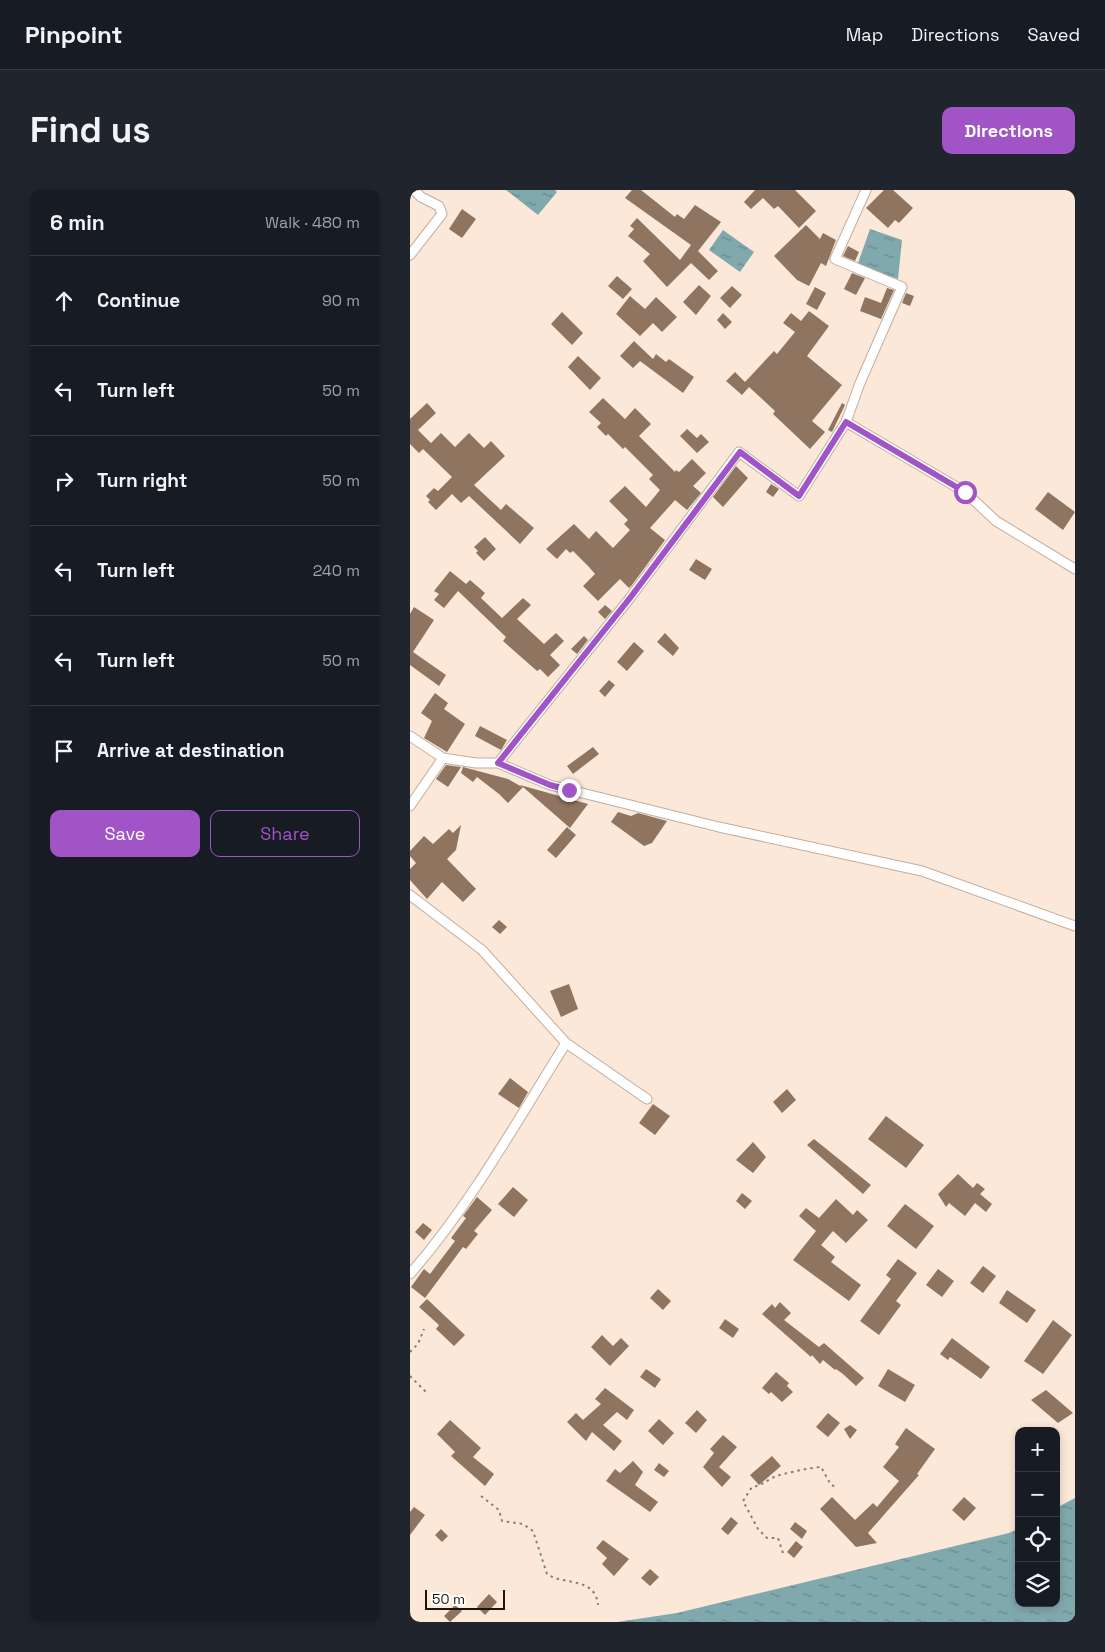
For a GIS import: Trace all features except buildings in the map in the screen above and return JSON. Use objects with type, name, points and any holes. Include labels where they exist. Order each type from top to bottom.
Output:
[{"type":"street","points":[[410,255],[442,214],[439,206],[420,197],[414,190]]},
{"type":"street","points":[[498,763],[630,598],[740,452],[799,496],[846,422],[860,382],[902,287],[835,259],[866,190]]},
{"type":"street","points":[[846,422],[965,492],[996,521],[1075,569]]},
{"type":"street","points":[[410,736],[443,758],[476,763],[498,763],[550,785],[719,827],[922,871],[1075,926]]},
{"type":"street","points":[[410,806],[443,758]]},
{"type":"street","points":[[410,896],[482,950],[566,1043],[647,1099]]},
{"type":"street","points":[[410,1274],[429,1252],[488,1167],[566,1043]]},
{"type":"path","points":[[410,1352],[418,1344],[424,1329]]},
{"type":"path","points":[[410,1376],[427,1393]]},
{"type":"path","points":[[783,1553],[778,1538],[767,1538],[758,1529],[743,1501],[752,1487],[759,1486],[779,1475],[821,1466],[830,1485],[837,1487]]},
{"type":"path","points":[[481,1496],[499,1510],[502,1521],[523,1524],[533,1531],[547,1574],[561,1582],[585,1584],[591,1588],[598,1605]]},
{"type":"water","points":[[506,190],[555,190],[557,192],[538,215]]},
{"type":"water","points":[[870,229],[902,240],[898,279],[857,266]]},
{"type":"water","points":[[723,230],[754,252],[740,272],[709,250]]},
{"type":"water","points":[[1075,1498],[1075,1622],[617,1622],[677,1613],[1015,1530],[1015,1607],[1060,1607],[1060,1506]]},
{"type":"route","points":[[569,790],[550,785],[498,763],[630,598],[740,452],[799,496],[846,422],[965,492]]}]
